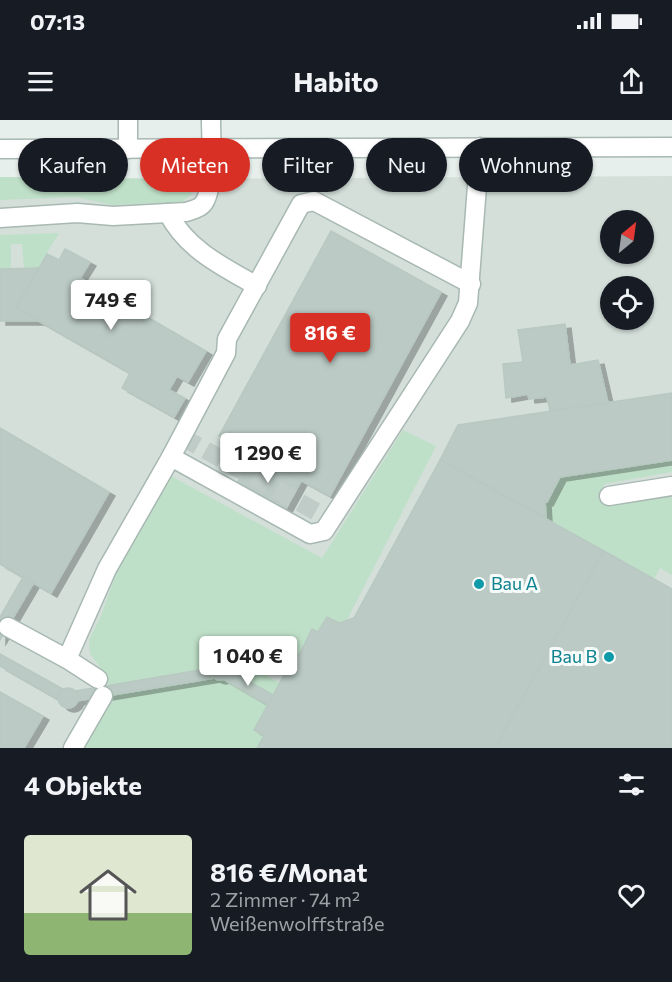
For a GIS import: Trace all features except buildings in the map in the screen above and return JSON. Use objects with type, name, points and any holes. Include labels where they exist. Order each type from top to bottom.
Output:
[{"type":"street","points":[[128,120],[128,138]]},
{"type":"street","points":[[211,120],[211,138]]},
{"type":"street","points":[[250,148],[459,147]]},
{"type":"street","points":[[593,147],[672,147]]},
{"type":"street","points":[[0,149],[18,149]]},
{"type":"street","points":[[128,149],[140,149]]},
{"type":"street","points":[[0,218],[77,213],[112,216],[186,212],[203,204],[208,192]]},
{"type":"street","points":[[171,457],[310,534],[324,531],[460,321],[468,303],[471,284],[477,192]]},
{"type":"street","points":[[67,659],[107,569],[171,457],[226,353],[227,339],[301,204],[314,201],[471,284]]},
{"type":"street","points":[[168,213],[176,228],[191,244],[257,286]]},
{"type":"street","points":[[609,496],[672,486]]},
{"type":"street","points":[[8,627],[67,659],[100,687],[73,748]]},
{"type":"shaded area","points":[[593,176],[672,176],[672,748],[0,748],[0,177],[18,177],[18,192],[128,192],[128,178],[140,178],[140,192],[250,192],[250,179],[262,179],[262,192],[354,192],[354,178],[366,178],[366,192],[447,192],[447,177],[459,177],[459,192],[593,192]]},
{"type":"green space","points":[[0,177],[18,177],[18,192],[128,192],[128,178],[140,178],[140,192],[192,192],[182,202],[112,205],[76,197],[0,200]]},
{"type":"green space","points":[[59,233],[38,268],[24,268],[22,244],[11,244],[11,269],[0,269],[0,235]]},
{"type":"green space","points":[[403,430],[436,446],[347,620],[339,623],[327,617],[318,632],[312,629],[299,655],[295,653],[285,672],[258,658],[252,668],[280,683],[254,730],[264,736],[257,748],[84,748],[112,697],[107,676],[90,654],[89,640],[101,616],[121,559],[169,475],[322,558]]},
{"type":"green space","points":[[672,460],[672,472],[604,484],[607,505],[672,497],[672,575],[660,568],[654,579],[546,518],[545,501],[560,477]]},
{"type":"tunnel","points":[[182,437],[331,520]]},
{"type":"place","name":"Bau A","points":[[479,584]]},
{"type":"place","name":"Bau B","points":[[609,657]]}]
